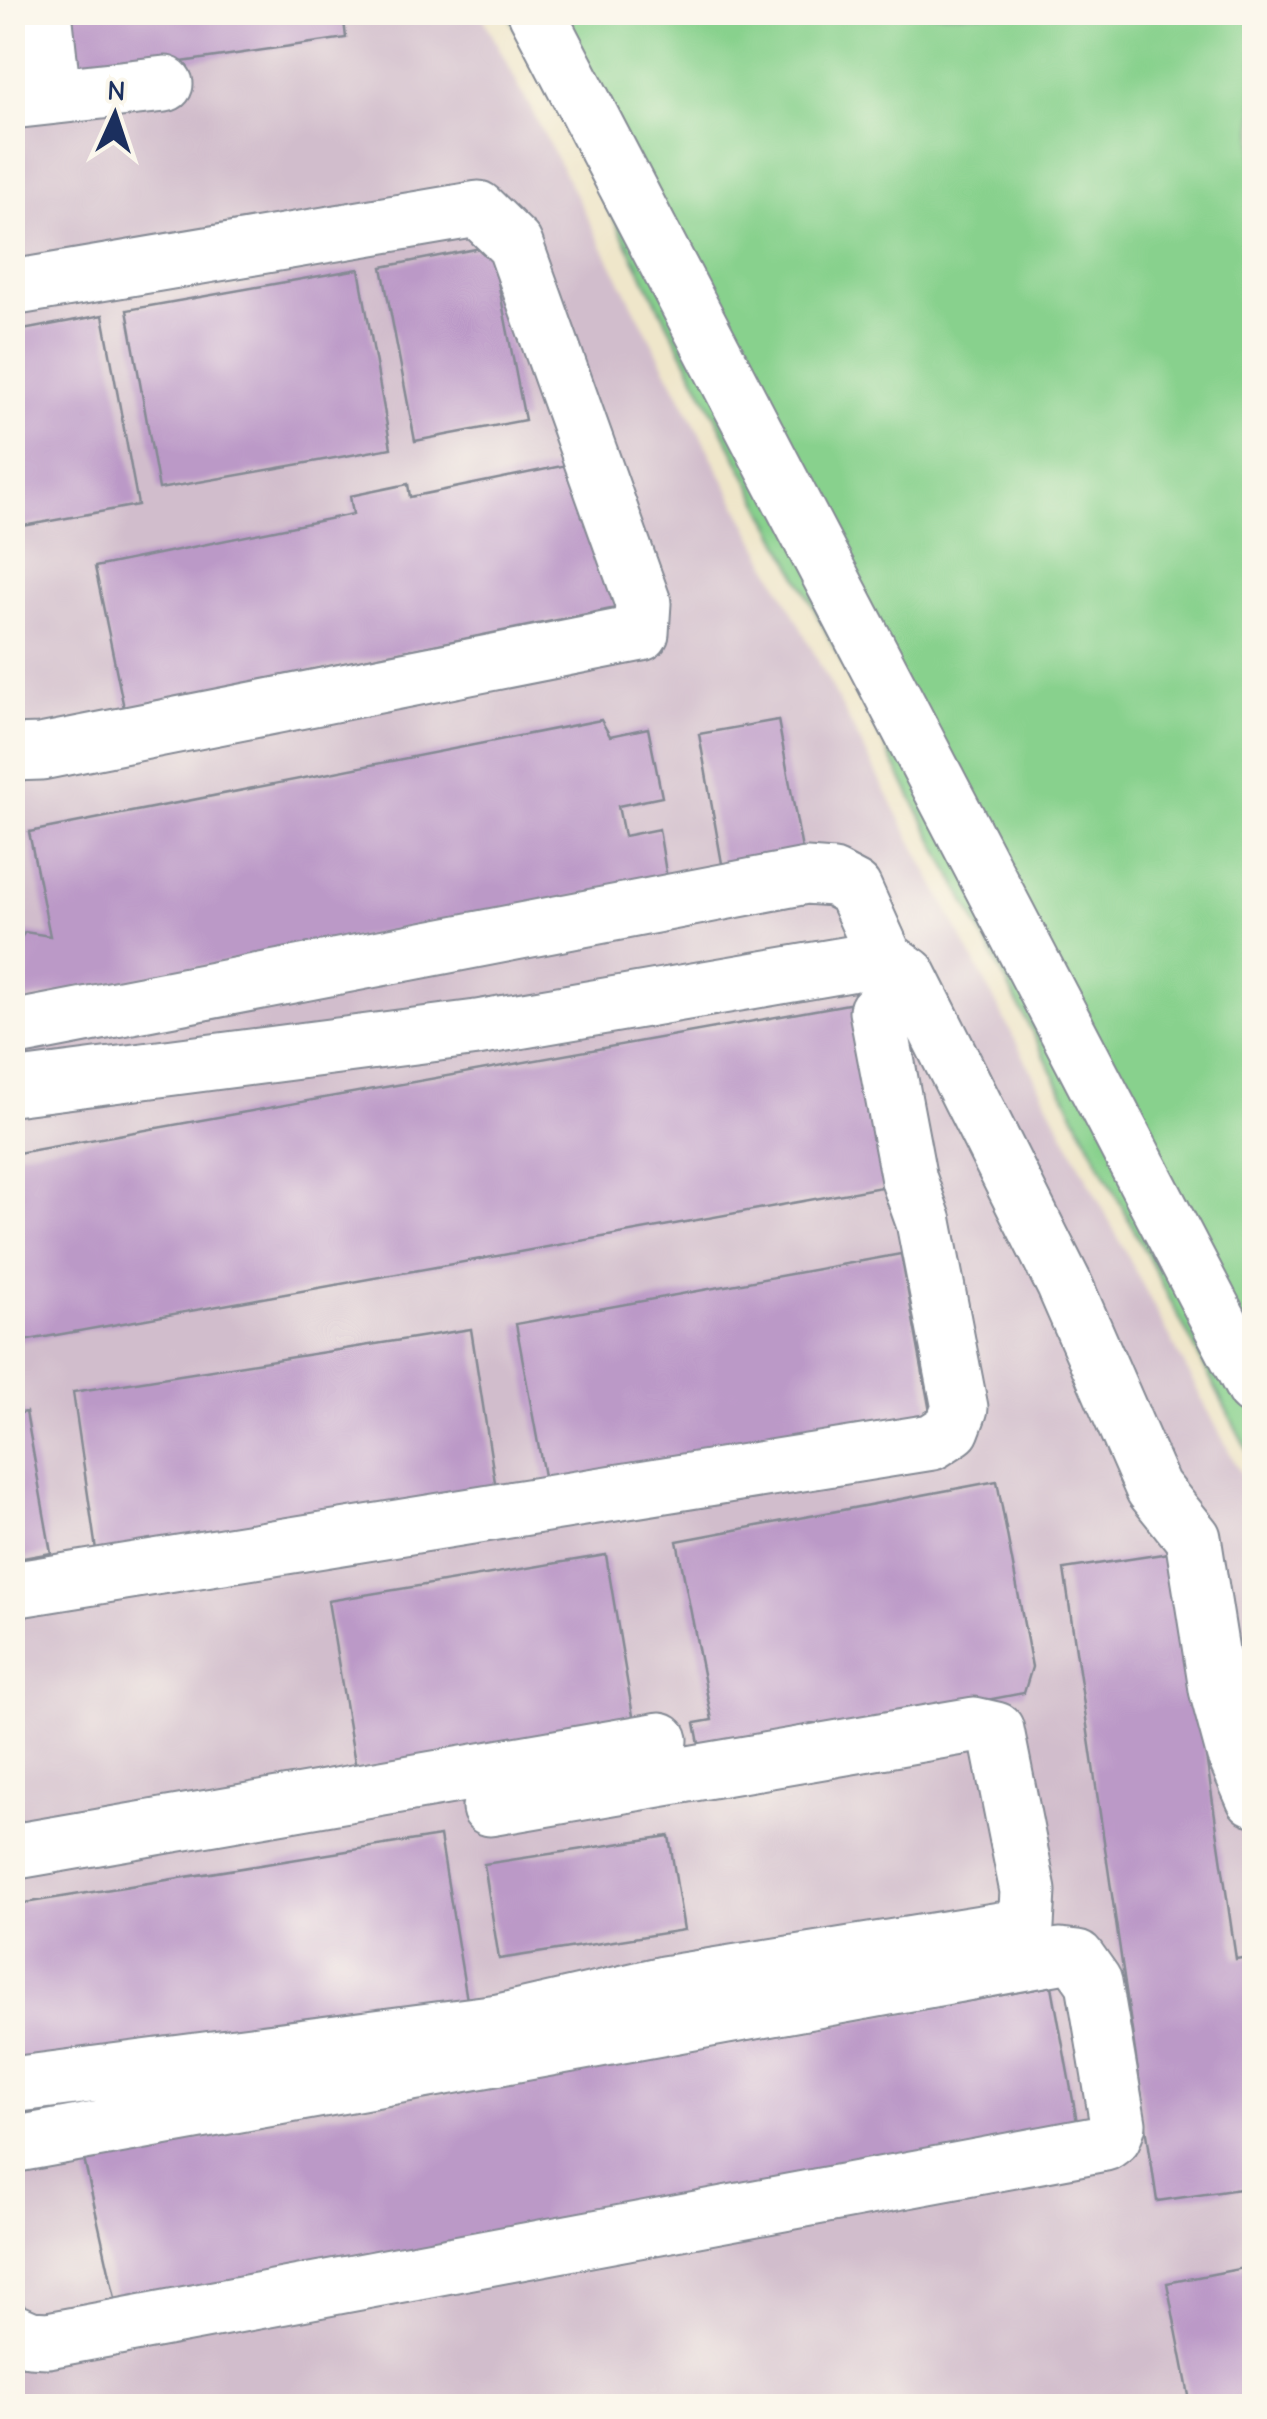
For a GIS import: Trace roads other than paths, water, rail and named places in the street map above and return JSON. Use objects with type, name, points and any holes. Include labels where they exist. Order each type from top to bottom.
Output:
[{"type":"lane","points":[[44,12],[33,98],[165,84]]},
{"type":"lane","points":[[536,12],[1254,1388]]},
{"type":"lane","points":[[12,288],[478,209],[515,245],[643,603],[641,633],[41,752],[12,753]]},
{"type":"lane","points":[[12,1029],[806,876],[833,878],[854,889],[885,958],[908,975],[1064,1284],[1154,1488],[1193,1538],[1217,1690],[1234,1752],[1254,1798]]},
{"type":"lane","points":[[465,942],[477,1028]]},
{"type":"lane","points":[[12,1088],[477,1028],[885,958]]},
{"type":"lane","points":[[12,1590],[932,1442],[952,1429],[960,1408],[924,1222],[908,1180],[877,1011]]},
{"type":"lane","points":[[12,2084],[499,2022],[664,1984],[1026,1926],[1028,1891],[996,1730],[974,1725],[490,1808]]},
{"type":"lane","points":[[12,1852],[660,1740]]},
{"type":"lane","points":[[12,2145],[1060,1956],[1077,1958],[1094,1982],[1118,2124],[1105,2143],[48,2340],[30,2339],[12,2331]]}]
